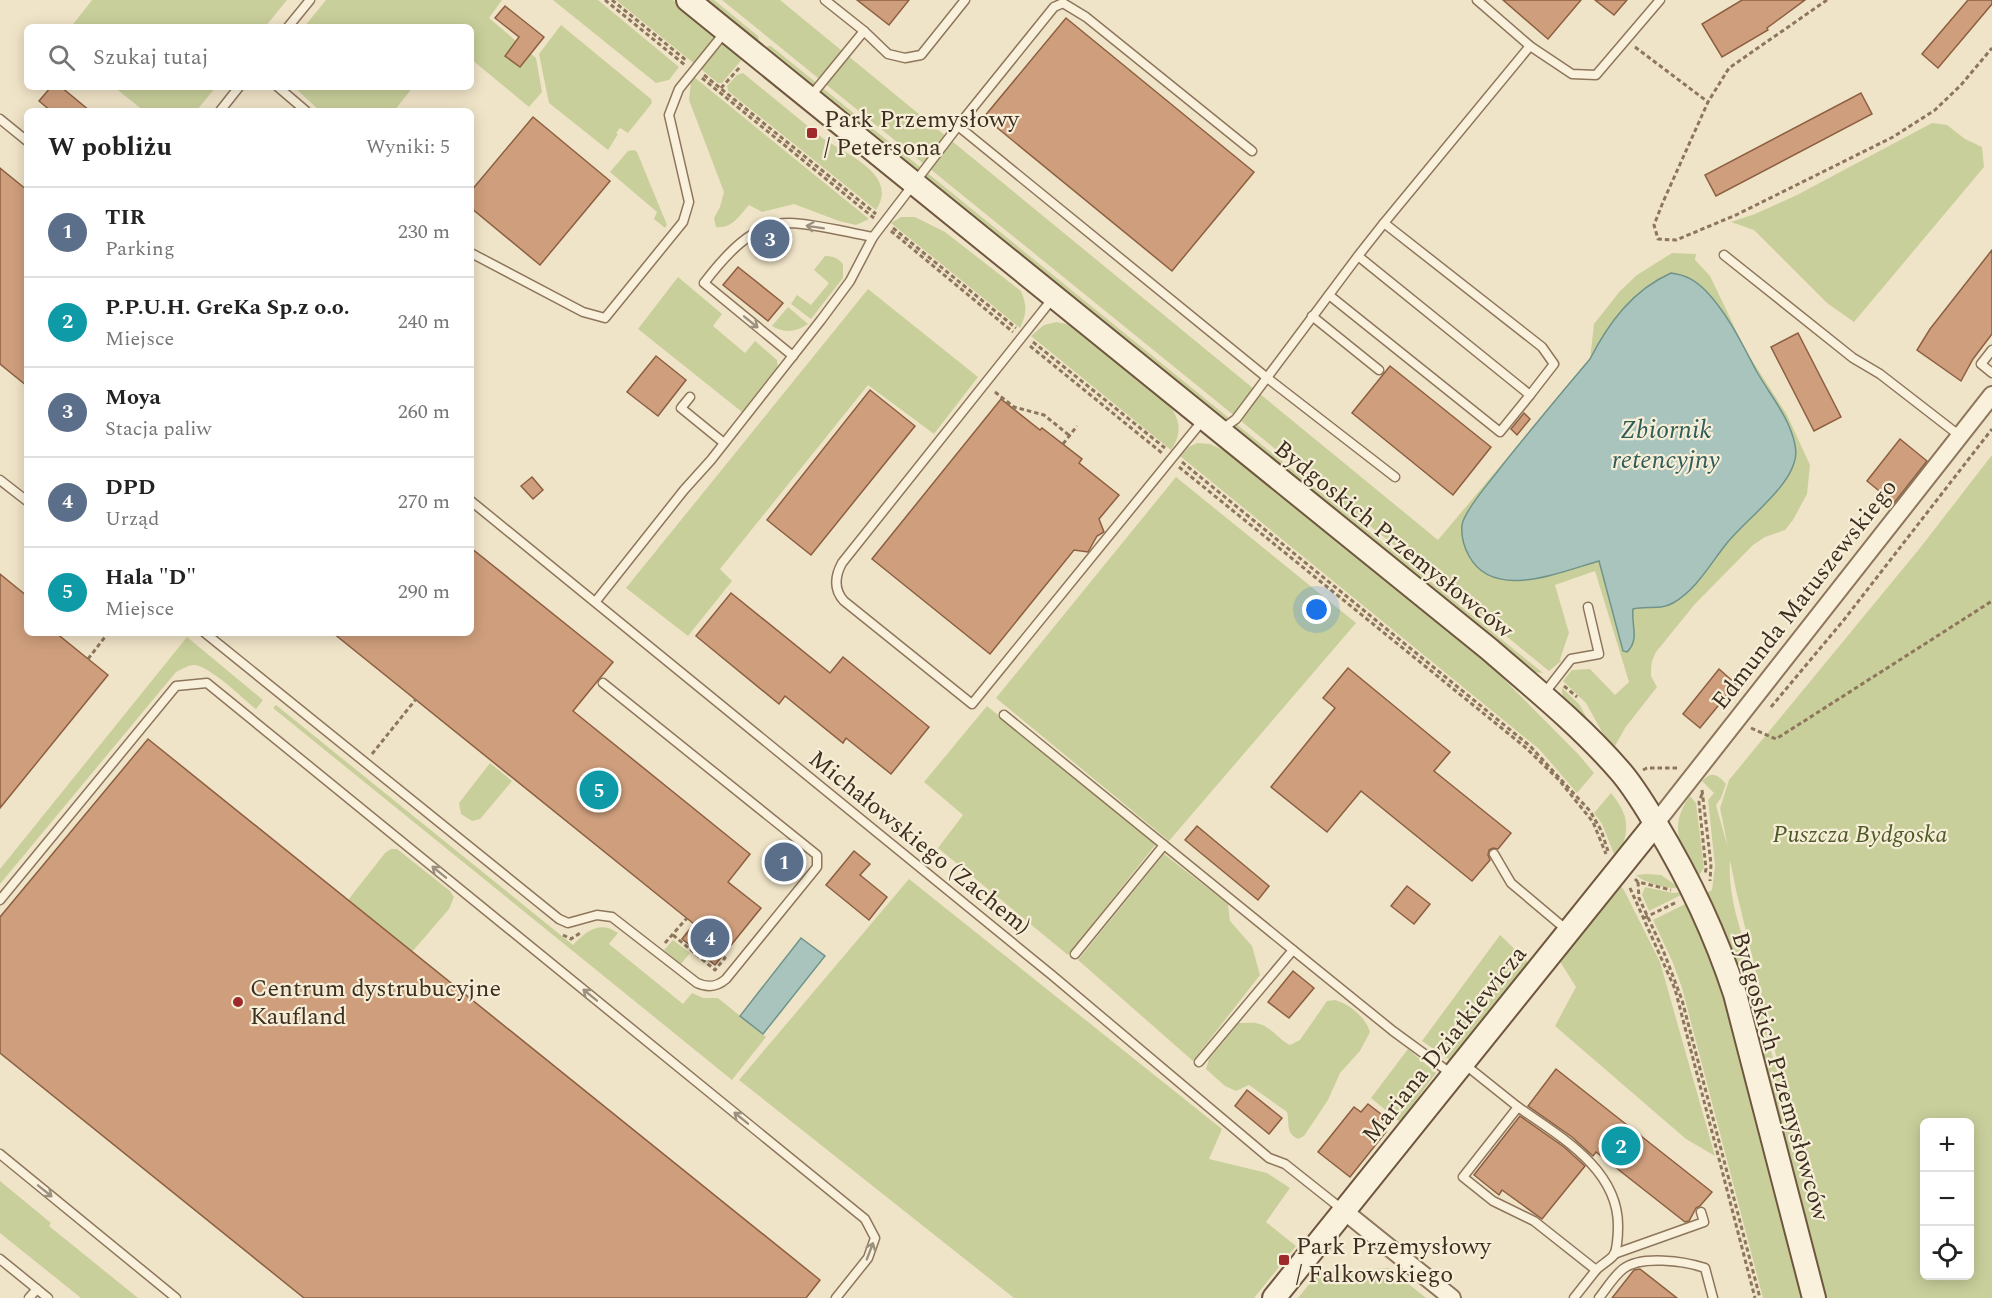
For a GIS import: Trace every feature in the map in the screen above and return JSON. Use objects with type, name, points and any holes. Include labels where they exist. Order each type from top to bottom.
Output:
[{"type":"street","name":"Bydgoskich Przemysłowców","points":[[687,0],[1543,695],[1621,772],[1655,824],[1700,902],[1725,962],[1814,1298]]},
{"type":"street","name":"Edmunda Matuszewskiego","points":[[1655,824],[1992,395]]},
{"type":"street","name":"Mariana Dziatkiewicza","points":[[1274,1298],[1655,824]]},
{"type":"street","points":[[1344,1211],[1452,1298]]},
{"type":"lane","points":[[290,24],[310,0]]},
{"type":"lane","points":[[825,0],[864,31],[888,54],[905,58],[921,54],[964,0]]},
{"type":"lane","points":[[1477,0],[1530,46],[1572,74],[1596,75],[1660,0]]},
{"type":"lane","points":[[596,601],[793,356],[850,281],[873,237],[958,126],[1054,7],[1063,3],[1086,17],[1252,151]]},
{"type":"lane","points":[[474,255],[583,312],[605,318],[683,222],[689,202],[669,115],[679,89],[726,31]]},
{"type":"lane","points":[[808,99],[864,31]]},
{"type":"lane","points":[[1054,297],[837,572],[838,593],[844,601],[972,704],[1172,458],[1211,426],[1236,419],[1358,256],[1530,46]]},
{"type":"lane","points":[[222,108],[238,90]]},
{"type":"lane","points":[[282,90],[302,108]]},
{"type":"lane","points":[[0,119],[24,139]]},
{"type":"lane","points":[[958,126],[1266,377],[1395,477]]},
{"type":"lane","points":[[793,356],[704,284],[737,245],[762,230],[787,223],[873,237]]},
{"type":"lane","points":[[1329,295],[1500,432],[1554,364],[1542,347],[1384,224]]},
{"type":"lane","points":[[1724,255],[1853,358],[1880,374],[1960,436]]},
{"type":"lane","points":[[1358,256],[1530,394]]},
{"type":"lane","points":[[1312,316],[1379,370]]},
{"type":"lane","points":[[1992,350],[1981,364],[1992,373]]},
{"type":"lane","points":[[690,398],[681,408],[724,443]]},
{"type":"lane","points":[[0,480],[24,499]]},
{"type":"lane","name":"Michałowskiego (Zachem)","points":[[474,503],[1053,976],[1269,1158],[1285,1164],[1344,1211]]},
{"type":"lane","points":[[1543,695],[1571,659],[1599,654],[1588,607]]},
{"type":"lane","points":[[209,636],[559,919],[568,923],[597,915],[612,917],[697,983],[709,987],[716,985],[726,979],[817,867],[817,855],[603,683]]},
{"type":"lane","points":[[0,900],[176,686],[207,683],[865,1219],[874,1238],[868,1258],[836,1298]]},
{"type":"lane","points":[[1004,715],[1393,1030],[1518,1107],[1569,1143],[1592,1164],[1605,1182],[1618,1214],[1614,1254]]},
{"type":"lane","points":[[1075,954],[1164,845]]},
{"type":"lane","points":[[1494,854],[1511,883],[1569,932]]},
{"type":"lane","points":[[1199,1062],[1293,950]]},
{"type":"lane","points":[[1518,1107],[1463,1177],[1493,1201],[1534,1221],[1596,1270]]},
{"type":"lane","points":[[0,1154],[176,1298]]},
{"type":"lane","points":[[1574,1298],[1596,1270],[1614,1254],[1704,1222],[1701,1212]]},
{"type":"lane","points":[[0,1259],[48,1298]]},
{"type":"lane","points":[[1599,1298],[1623,1269],[1638,1261],[1689,1263],[1705,1268],[1713,1298]]},
{"type":"lane","points":[[29,1298],[37,1289]]},
{"type":"path","points":[[605,0],[884,223],[1172,458],[1525,747],[1558,780],[1593,822],[1611,866],[1638,882],[1639,898],[1663,950],[1682,1000],[1757,1298]]},
{"type":"path","points":[[612,0],[694,70]]},
{"type":"path","points":[[1827,0],[1729,68],[1708,102],[1654,225],[1658,239],[1677,240],[1736,215],[1893,137],[1935,110],[1961,85],[1992,48]]},
{"type":"path","points":[[1626,39],[1708,102]]},
{"type":"path","points":[[985,383],[1012,405],[1044,415],[1070,436]]},
{"type":"path","points":[[1063,444],[1077,426]]},
{"type":"path","points":[[1767,711],[1843,621],[1992,429]]},
{"type":"path","points":[[1737,718],[1776,739],[1992,601]]},
{"type":"path","points":[[88,659],[106,636]]},
{"type":"path","points":[[365,762],[416,699]]},
{"type":"path","points":[[1699,802],[1703,792]]},
{"type":"path","points":[[1619,869],[1626,879],[1675,989],[1757,1298]]},
{"type":"path","points":[[673,935],[715,970],[725,958],[723,956]]},
{"type":"green space","points":[[92,0],[287,0],[267,24],[73,24]]},
{"type":"green space","points":[[326,0],[502,0],[489,18],[536,58],[542,92],[529,107],[474,61],[474,24],[306,24]]},
{"type":"green space","points":[[553,0],[598,0],[679,67],[669,80],[656,83]]},
{"type":"green space","points":[[616,0],[673,0],[744,57],[722,83],[718,83]]},
{"type":"green space","points":[[704,0],[714,0],[759,39],[755,43]]},
{"type":"green space","points":[[722,0],[780,0],[1438,540],[1590,359],[1594,324],[1620,291],[1637,275],[1672,253],[1696,254],[1695,260],[1710,276],[1746,351],[1787,415],[1810,465],[1807,494],[1785,530],[1765,537],[1753,545],[1695,604],[1656,652],[1652,661],[1651,676],[1657,687],[1625,728],[1615,746],[1602,732],[1586,703],[1563,681],[1572,670],[1590,669],[1615,695],[1629,682],[1595,571],[1555,585],[1569,633],[1561,661],[1549,671]]},
{"type":"green space","points":[[561,25],[651,99],[652,103],[628,133],[620,128],[608,150],[549,103],[539,54]]},
{"type":"green space","points":[[771,46],[1543,673],[1532,672],[764,50]]},
{"type":"green space","points":[[743,73],[809,127],[806,131],[814,138],[817,134],[864,164],[874,174],[880,185],[882,197],[876,210],[728,91],[727,86],[737,75]]},
{"type":"green space","points":[[694,77],[869,219],[856,225],[794,204],[762,212],[749,205],[731,224],[716,227],[714,218],[724,192],[689,100],[691,82]]},
{"type":"green space","points":[[118,90],[214,90],[198,108],[140,108]]},
{"type":"green space","points":[[297,90],[411,90],[396,108],[317,108]]},
{"type":"green space","points":[[1932,123],[1947,125],[1965,139],[1982,147],[1984,167],[1854,322],[1827,303],[1754,230],[1731,222],[1797,195]]},
{"type":"green space","points":[[628,151],[637,152],[667,225],[665,228],[654,219],[657,212],[610,172]]},
{"type":"green space","points":[[901,217],[915,217],[945,232],[1021,291],[1025,310],[1020,328],[891,223]]},
{"type":"green space","points":[[825,256],[835,258],[843,264],[843,278],[811,319],[791,304],[797,295],[811,305],[829,283],[814,270]]},
{"type":"green space","points":[[678,277],[722,314],[713,326],[745,353],[755,341],[777,360],[778,368],[742,412],[638,329]]},
{"type":"green space","points":[[868,289],[978,377],[934,434],[868,385],[720,569],[732,581],[688,636],[626,588]]},
{"type":"green space","points":[[788,307],[808,324],[790,331],[772,326]]},
{"type":"green space","points":[[1056,322],[1072,325],[1166,400],[1177,418],[1179,430],[1171,450],[1031,336],[1044,325]]},
{"type":"green space","points":[[1197,443],[1210,444],[1230,453],[1481,656],[1594,773],[1577,793],[1539,749],[1180,456]]},
{"type":"green space","name":"Puszcza Bydgoska","points":[[1992,455],[1992,1298],[1824,1298],[1706,893],[1712,890],[1715,866],[1708,800],[1714,793],[1702,781],[1714,775],[1726,784],[1716,805],[1728,848],[1720,808],[1729,780],[1920,548]],"holes":[[[1730,860],[1784,1088],[1771,1051],[1757,985],[1735,908]]]},
{"type":"green space","points":[[1176,477],[1356,623],[1169,841],[996,698]]},
{"type":"green space","points":[[187,637],[263,700],[256,709],[217,676],[201,667],[192,665],[176,672],[0,884],[0,869]]},
{"type":"green space","points":[[1562,688],[1579,704],[1592,727],[1568,705],[1562,694]]},
{"type":"green space","points":[[276,705],[573,945],[583,935],[594,929],[605,927],[611,929],[618,933],[609,944],[683,1004],[692,993],[703,998],[718,998],[766,1037],[732,1080],[273,708]]},
{"type":"green space","points":[[987,706],[1156,844],[1068,955],[938,848],[963,815],[924,782]]},
{"type":"green space","points":[[490,763],[512,781],[480,819],[472,821],[461,814],[459,803]]},
{"type":"green space","points":[[1611,793],[1622,810],[1626,825],[1624,841],[1616,859],[1602,824],[1594,813]]},
{"type":"green space","points":[[1690,796],[1696,803],[1704,868],[1698,877],[1686,856],[1678,828],[1683,807]]},
{"type":"green space","points":[[391,849],[397,849],[450,891],[454,897],[449,909],[412,952],[348,900],[385,853]]},
{"type":"green space","points":[[1164,854],[1228,904],[1230,921],[1252,946],[1260,975],[1193,1061],[1078,960]]},
{"type":"green space","points":[[1636,875],[1661,875],[1680,888],[1657,885]]},
{"type":"green space","points":[[909,879],[1222,1129],[1209,1159],[1267,1173],[1290,1188],[1266,1222],[1296,1246],[1254,1298],[1014,1298],[739,1080]]},
{"type":"green space","points":[[1617,882],[1624,890],[1660,962],[1715,1156],[1686,1139],[1555,1026],[1576,987],[1559,960]]},
{"type":"green space","points":[[1645,887],[1685,893],[1649,911],[1642,895]]},
{"type":"green space","points":[[1689,902],[1720,979],[1804,1298],[1763,1298],[1682,988],[1653,920]]},
{"type":"green space","points":[[1500,935],[1528,962],[1451,1061],[1422,1041]]},
{"type":"green space","points":[[673,940],[690,953],[681,964],[664,950]]},
{"type":"green space","points":[[1335,1000],[1357,1012],[1370,1032],[1360,1051],[1340,1073],[1328,1100],[1304,1136],[1298,1139],[1294,1137],[1290,1131],[1287,1112],[1249,1085],[1236,1091],[1225,1086],[1206,1069],[1209,1059],[1239,1023],[1260,1024],[1290,1045],[1300,1040],[1327,1001]]},
{"type":"green space","points":[[1408,1049],[1436,1073],[1400,1122],[1371,1098]]},
{"type":"green space","points":[[0,1181],[51,1223],[49,1226],[138,1298],[81,1298],[0,1233]]},
{"type":"green space","points":[[1389,1268],[1426,1298],[1298,1298],[1319,1272]]},
{"type":"water","name":"Zbiornik retencyjny","points":[[1671,273],[1686,277],[1698,284],[1721,309],[1789,425],[1795,456],[1790,473],[1783,483],[1765,505],[1727,543],[1689,591],[1668,605],[1633,609],[1634,637],[1627,652],[1623,651],[1599,561],[1530,580],[1495,578],[1480,570],[1469,556],[1463,541],[1462,525],[1481,492],[1590,359],[1605,332],[1623,308],[1645,288]]},
{"type":"water","points":[[801,938],[825,956],[763,1034],[740,1016]]},
{"type":"building","points":[[857,0],[909,0],[889,25]]},
{"type":"building","points":[[1503,0],[1581,0],[1548,39]]},
{"type":"building","points":[[1595,0],[1627,0],[1614,15]]},
{"type":"building","points":[[1742,0],[1805,0],[1767,28],[1768,30],[1722,57],[1702,24]]},
{"type":"building","points":[[1968,0],[1992,0],[1992,4],[1938,68],[1922,54]]},
{"type":"building","points":[[505,6],[544,37],[520,67],[505,56],[519,37],[495,18]]},
{"type":"building","points":[[1066,18],[1254,172],[1172,271],[984,117]]},
{"type":"building","points":[[48,90],[65,90],[86,108],[47,108],[39,101]]},
{"type":"building","points":[[1861,93],[1872,114],[1716,196],[1705,175]]},
{"type":"building","points":[[533,117],[610,181],[540,265],[474,210],[474,187]]},
{"type":"building","points":[[0,168],[24,188],[24,384],[0,364]]},
{"type":"building","points":[[1992,250],[1992,334],[1973,359],[1961,381],[1917,350],[1930,329]]},
{"type":"building","points":[[738,267],[783,303],[768,321],[723,285]]},
{"type":"building","points":[[1798,333],[1841,417],[1814,431],[1771,347]]},
{"type":"building","points":[[656,356],[686,380],[658,416],[627,392]]},
{"type":"building","points":[[1390,366],[1491,447],[1453,495],[1352,413]]},
{"type":"building","points":[[870,390],[915,426],[811,555],[767,520]]},
{"type":"building","points":[[1001,399],[1082,459],[1079,463],[1119,495],[1099,519],[1104,532],[1097,536],[1088,552],[1074,550],[990,654],[872,559]]},
{"type":"building","points":[[1524,413],[1530,419],[1517,435],[1511,429]]},
{"type":"building","points":[[1900,439],[1927,461],[1894,503],[1867,481]]},
{"type":"building","points":[[532,477],[543,490],[533,499],[521,486]]},
{"type":"building","points":[[474,550],[613,662],[573,711],[750,854],[728,882],[761,908],[715,965],[682,939],[694,924],[337,636],[474,636]]},
{"type":"building","points":[[0,574],[24,594],[24,636],[60,636],[108,675],[0,808]]},
{"type":"building","points":[[731,593],[830,673],[843,657],[929,727],[891,774],[846,738],[843,743],[785,696],[779,704],[696,636]]},
{"type":"building","points":[[1348,668],[1450,752],[1434,771],[1511,833],[1498,849],[1489,850],[1490,860],[1472,881],[1361,791],[1327,832],[1271,787],[1335,708],[1323,698]]},
{"type":"building","points":[[1719,669],[1736,684],[1700,728],[1683,714]]},
{"type":"building","name":"Centrum dystrubucyjne Kaufland","points":[[148,739],[820,1280],[806,1298],[304,1298],[0,1053],[0,917]]},
{"type":"building","points":[[1197,826],[1269,886],[1258,900],[1185,840]]},
{"type":"building","points":[[854,851],[870,864],[860,875],[887,897],[869,920],[826,885]]},
{"type":"building","points":[[1407,886],[1430,904],[1414,924],[1391,906]]},
{"type":"building","points":[[1293,971],[1314,988],[1289,1018],[1268,1002]]},
{"type":"building","points":[[1556,1069],[1712,1192],[1696,1208],[1689,1221],[1685,1222],[1596,1152],[1593,1156],[1572,1137],[1528,1106]]},
{"type":"building","points":[[1247,1090],[1282,1118],[1269,1134],[1235,1106]]},
{"type":"building","points":[[1368,1104],[1386,1118],[1379,1127],[1386,1132],[1350,1177],[1318,1152],[1354,1107],[1361,1112]]},
{"type":"building","points":[[1520,1116],[1564,1147],[1585,1166],[1542,1219],[1502,1190],[1499,1195],[1474,1175]]},
{"type":"building","points":[[1640,1269],[1677,1298],[1612,1298],[1634,1270]]},
{"type":"place","name":"Park Przemysłowy / Petersona","points":[[812,133]]},
{"type":"place","name":"Moya","points":[[770,239]]},
{"type":"place","name":"Hala \"D\"","points":[[599,790]]},
{"type":"place","name":"TIR","points":[[784,862]]},
{"type":"place","name":"DPD","points":[[710,938]]},
{"type":"place","name":"Centrum dystrubucyjne Kaufland","points":[[238,1002]]},
{"type":"place","name":"P.P.U.H. GreKa Sp.z o.o.","points":[[1621,1146]]},
{"type":"place","name":"Park Przemysłowy / Falkowskiego","points":[[1284,1260]]}]
